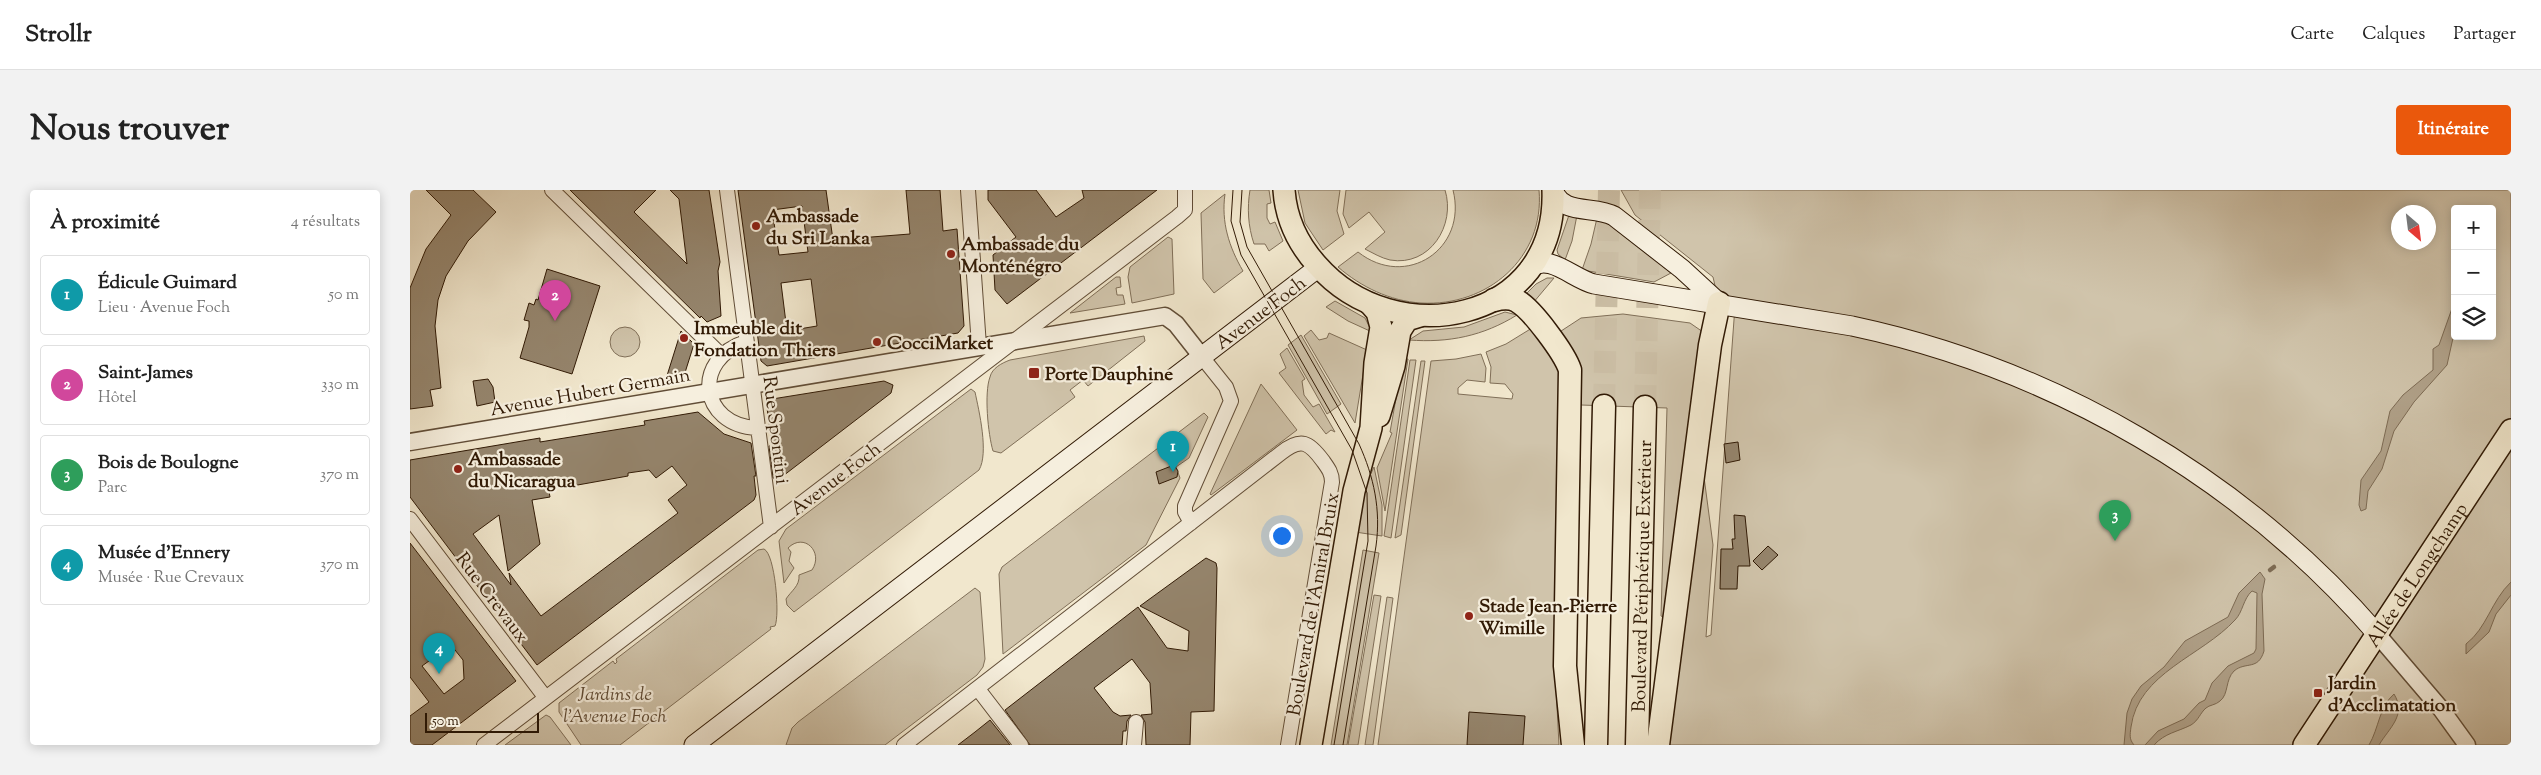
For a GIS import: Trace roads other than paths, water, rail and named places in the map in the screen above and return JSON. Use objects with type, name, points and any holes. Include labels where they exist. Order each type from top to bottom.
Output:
[{"type":"highway","points":[[1494,300],[1511,299],[1521,304],[1562,352],[1570,370],[1565,666],[1573,745]]},
{"type":"highway","points":[[1658,745],[1710,345],[1719,303]]},
{"type":"highway","points":[[1596,745],[1604,406]]},
{"type":"highway","name":"Boulevard Périphérique Extérieur","points":[[1637,745],[1645,407]]},
{"type":"main road","points":[[1284,190],[1292,228],[1304,249],[1319,268],[1341,287],[1370,304],[1393,312],[1420,316],[1463,312],[1494,300],[1514,286],[1539,255],[1548,232],[1553,210],[1553,190]]},
{"type":"main road","points":[[1553,190],[1556,198],[1564,206],[1602,211],[1614,216],[1682,269],[1719,303]]},
{"type":"main road","points":[[1530,268],[1538,263],[1547,262],[1578,279],[1594,284],[1719,303],[1895,335],[1999,369],[2096,412],[2164,452],[2223,492],[2336,589],[2377,634]]},
{"type":"main road","name":"Avenue Foch","points":[[694,745],[1319,268]]},
{"type":"main road","name":"Boulevard de l'Amiral Bruix","points":[[1311,745],[1354,491],[1371,428],[1375,363],[1381,327],[1377,312],[1370,304]]},
{"type":"main road","name":"Boulevard de l'Amiral Bruix","points":[[1366,448],[1389,388],[1400,331],[1407,320],[1420,316]]},
{"type":"main road","name":"Allée de Longchamp","points":[[2304,745],[2511,430]]},
{"type":"street","points":[[552,190],[721,355]]},
{"type":"street","name":"Rue Spontini","points":[[727,190],[771,527]]},
{"type":"street","points":[[968,190],[979,346]]},
{"type":"street","name":"Avenue Foch","points":[[484,745],[1185,210],[1185,190]]},
{"type":"street","name":"Avenue Hubert Germain","points":[[410,442],[1165,316],[1176,324],[1202,357]]},
{"type":"street","points":[[746,342],[734,346],[721,355],[711,371],[709,391],[716,410],[727,420],[743,427],[757,428]]},
{"type":"street","name":"Avenue Foch","points":[[1191,523],[1185,512],[1185,506],[1232,401],[1226,386],[1202,357]]},
{"type":"street","name":"Boulevard de l'Amiral Bruix","points":[[1191,523],[1288,447],[1304,443],[1313,448],[1328,467],[1332,482],[1288,745]]},
{"type":"street","name":"Rue Crevaux","points":[[410,519],[545,697]]},
{"type":"street","points":[[904,745],[1191,523]]},
{"type":"street","points":[[2377,634],[2441,709],[2467,745]]},
{"type":"street","points":[[978,688],[1021,745]]},
{"type":"street","points":[[1134,745],[1136,722]]},
{"type":"waterway","points":[[2270,570],[2274,567]]},
{"type":"tunnel","points":[[1604,406],[1609,190]]},
{"type":"tunnel","points":[[1645,407],[1650,190]]},
{"type":"tram line","points":[[1233,190],[1231,221],[1241,255],[1352,450],[1367,493],[1368,541],[1334,745]]},
{"type":"tram line","points":[[1242,190],[1240,222],[1247,247],[1359,444],[1369,469],[1375,494],[1378,520],[1376,546],[1343,745]]},
{"type":"place","name":"Ambassade du Sri Lanka","points":[[756,226]]},
{"type":"place","name":"Ambassade du Monténégro","points":[[951,254]]},
{"type":"place","name":"Saint-James","points":[[555,321]]},
{"type":"place","name":"Immeuble dit Fondation Thiers","points":[[684,338]]},
{"type":"place","name":"CocciMarket","points":[[877,342]]},
{"type":"place","name":"Porte Dauphine","points":[[1034,373]]},
{"type":"place","name":"Ambassade du Nicaragua","points":[[458,469]]},
{"type":"place","name":"Édicule Guimard","points":[[1173,472]]},
{"type":"place","name":"Bois de Boulogne","points":[[2115,541]]},
{"type":"place","name":"Stade Jean-Pierre Wimille","points":[[1469,616]]},
{"type":"place","name":"Musée d'Ennery","points":[[439,674]]},
{"type":"place","name":"Jardin d'Acclimatation","points":[[2318,693]]},
{"type":"park label","name":"Jardins de l'Avenue Foch","points":[[615,704]]}]
